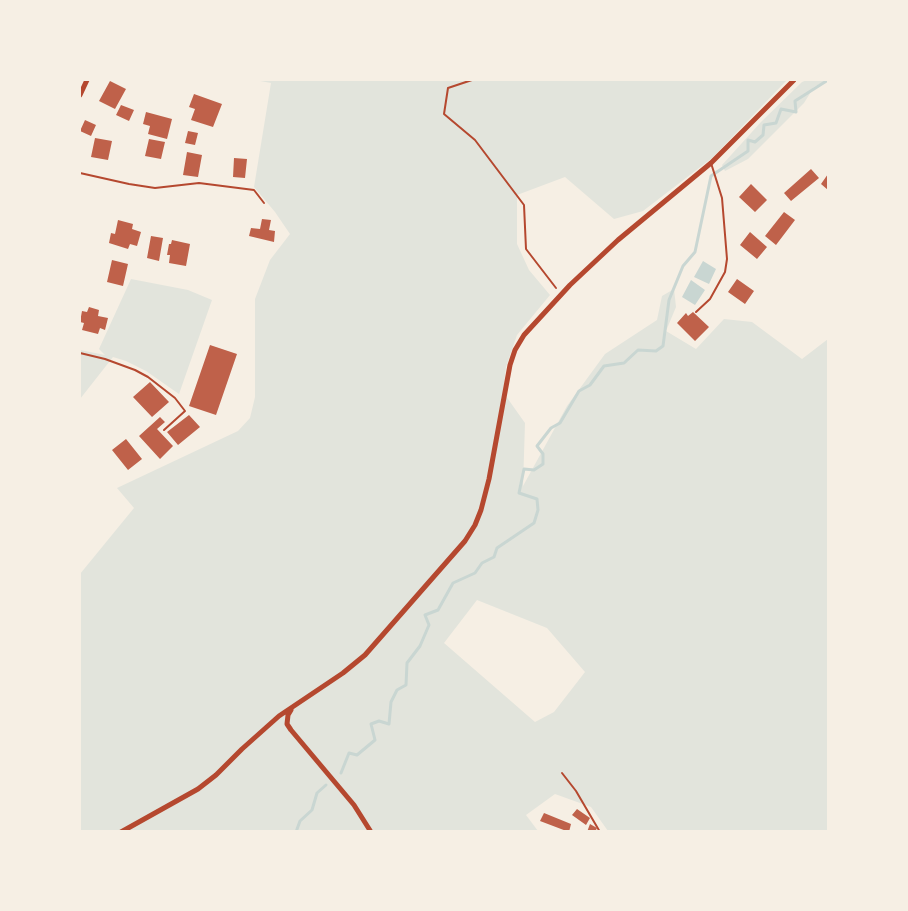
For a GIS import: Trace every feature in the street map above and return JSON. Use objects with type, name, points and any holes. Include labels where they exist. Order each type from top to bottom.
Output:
[{"type":"street","points":[[80,95],[87,80]]},
{"type":"street","points":[[121,831],[198,789],[279,716],[343,673],[365,655],[465,541],[481,510],[510,365],[515,350],[524,336],[561,294],[618,240],[711,163],[794,80]]},
{"type":"street","points":[[294,706],[288,716],[287,724],[354,805],[371,831]]},
{"type":"lane","points":[[696,312],[710,299],[725,272],[728,259],[726,219],[711,163]]},
{"type":"lane","points":[[80,173],[155,188],[199,183],[254,190],[264,203]]},
{"type":"lane","points":[[80,353],[135,370],[175,398],[185,411],[164,430]]},
{"type":"lane","points":[[562,773],[576,791],[600,831]]},
{"type":"path","points":[[472,80],[448,88],[444,114],[475,140],[524,205],[526,249],[561,294]]},
{"type":"shaded area","points":[[255,80],[787,80],[712,158],[643,211],[614,219],[565,177],[517,195],[517,244],[529,270],[550,295],[517,335],[506,367],[503,392],[525,423],[523,486],[567,406],[605,354],[657,320],[662,296],[674,289],[676,307],[666,331],[696,349],[724,319],[752,322],[802,359],[828,339],[828,831],[608,831],[591,807],[555,794],[526,815],[538,831],[80,832],[80,574],[134,508],[117,488],[238,431],[250,418],[255,397],[255,299],[270,260],[290,234],[254,187],[271,83]],"holes":[[[477,600],[547,628],[585,672],[554,712],[535,722],[444,643]]]},
{"type":"shaded area","points":[[828,80],[814,87],[804,103],[748,159],[725,171],[722,165],[761,122],[802,82]]},
{"type":"shaded area","points":[[703,261],[716,269],[709,284],[694,277]]},
{"type":"shaded area","points":[[131,279],[188,290],[212,300],[179,394],[146,371],[113,357],[80,399],[80,350],[105,355],[99,349]]},
{"type":"shaded area","points":[[691,280],[705,290],[695,305],[682,297]]},
{"type":"building","points":[[110,81],[126,89],[115,109],[99,101]]},
{"type":"building","points":[[194,94],[222,104],[213,127],[191,120],[195,109],[189,107]]},
{"type":"building","points":[[121,105],[134,110],[129,121],[116,115]]},
{"type":"building","points":[[146,112],[172,119],[167,139],[148,134],[150,126],[143,124]]},
{"type":"building","points":[[85,120],[96,125],[91,136],[80,131]]},
{"type":"building","points":[[188,131],[198,133],[195,145],[185,143]]},
{"type":"building","points":[[95,138],[112,141],[108,160],[91,157]]},
{"type":"building","points":[[149,139],[165,142],[161,159],[145,156]]},
{"type":"building","points":[[187,152],[202,155],[198,177],[183,175]]},
{"type":"building","points":[[234,158],[247,159],[245,178],[233,177]]},
{"type":"building","points":[[811,169],[819,178],[791,201],[784,193]]},
{"type":"building","points":[[828,174],[828,190],[821,184]]},
{"type":"building","points":[[751,184],[767,200],[755,212],[739,197]]},
{"type":"building","points":[[784,212],[795,220],[776,245],[765,236]]},
{"type":"building","points":[[262,219],[271,220],[269,230],[275,231],[274,242],[249,236],[251,228],[260,229]]},
{"type":"building","points":[[118,220],[133,224],[132,229],[141,232],[137,246],[130,244],[128,249],[109,243],[111,233],[115,234]]},
{"type":"building","points":[[750,232],[767,247],[757,259],[740,245]]},
{"type":"building","points":[[151,236],[163,238],[159,261],[147,258]]},
{"type":"building","points":[[172,240],[190,244],[186,266],[169,263],[170,255],[167,255]]},
{"type":"building","points":[[112,260],[128,264],[123,286],[107,282]]},
{"type":"building","points":[[737,279],[754,291],[745,304],[728,292]]},
{"type":"building","points":[[89,307],[99,310],[98,316],[108,318],[105,330],[100,328],[98,334],[82,330],[84,323],[80,322],[82,311],[87,312]]},
{"type":"building","points":[[693,312],[709,327],[695,341],[677,323],[686,313],[688,316]]},
{"type":"building","points":[[210,345],[237,354],[216,415],[189,406]]},
{"type":"building","points":[[150,382],[169,402],[152,417],[133,397]]},
{"type":"building","points":[[189,415],[200,427],[178,445],[167,432]]},
{"type":"building","points":[[160,417],[165,422],[157,429],[173,446],[160,459],[139,436]]},
{"type":"building","points":[[126,439],[142,459],[128,470],[112,450]]},
{"type":"building","points":[[577,809],[590,818],[586,825],[572,815]]},
{"type":"building","points":[[544,813],[571,824],[569,832],[540,821]]},
{"type":"building","points":[[590,824],[597,828],[595,832],[587,832]]},
{"type":"waterway","points":[[341,773],[349,753],[357,755],[375,740],[371,724],[379,721],[389,724],[391,702],[397,690],[406,685],[407,663],[420,646],[429,625],[425,615],[438,610],[453,583],[475,573],[482,563],[494,557],[497,548],[534,523],[538,510],[537,499],[519,493],[524,469],[534,470],[543,464],[543,454],[537,446],[551,428],[560,423],[579,391],[590,385],[604,366],[624,363],[638,350],[656,351],[663,346],[669,300],[683,266],[695,252],[711,176],[748,151],[748,140],[755,142],[763,135],[764,125],[776,123],[781,109],[796,112],[795,101],[828,80]]},
{"type":"waterway","points":[[296,832],[300,821],[312,810],[317,793],[326,785]]}]
